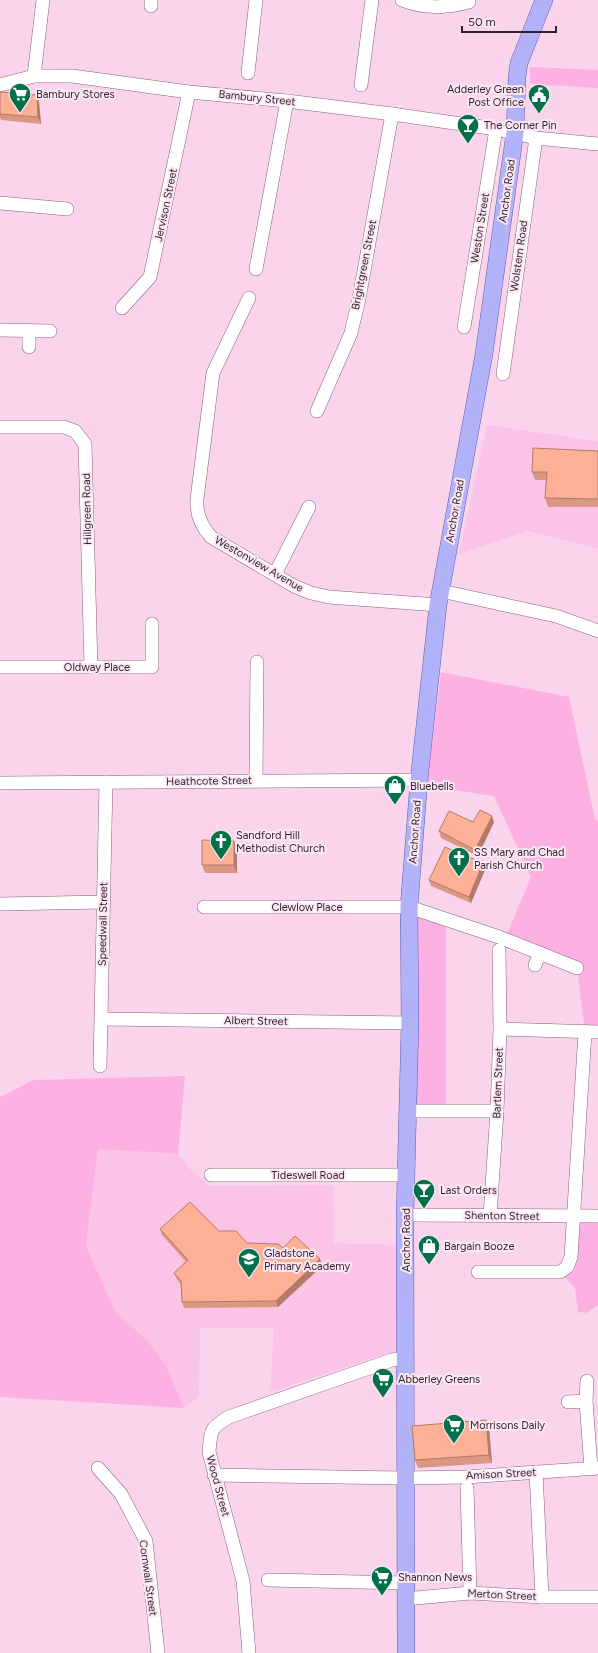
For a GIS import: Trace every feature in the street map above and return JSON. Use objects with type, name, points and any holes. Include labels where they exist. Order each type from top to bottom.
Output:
[{"type":"main road","name":"Anchor Road","points":[[406,1653],[404,1478],[406,1358],[405,1215],[410,1023],[409,907],[419,780],[439,598],[484,354],[515,132],[519,63],[544,0]]},
{"type":"street","points":[[34,76],[44,0]]},
{"type":"street","points":[[248,73],[256,0]]},
{"type":"street","points":[[361,85],[372,0]]},
{"type":"street","points":[[402,0],[412,4],[448,8],[469,2]]},
{"type":"street","name":"Bambury Street","points":[[0,84],[34,76],[72,76],[189,92],[287,101],[392,114],[515,132],[536,138],[598,144]]},
{"type":"street","name":"Jervison Street","points":[[122,308],[150,276],[189,92]]},
{"type":"street","points":[[256,269],[287,101]]},
{"type":"street","name":"Brightgreen Street","points":[[317,411],[351,333],[359,299],[392,114]]},
{"type":"street","name":"Weston Street","points":[[464,327],[496,129]]},
{"type":"street","name":"Wolstern Road","points":[[503,374],[536,138]]},
{"type":"street","points":[[0,203],[67,209]]},
{"type":"street","name":"Westonview Avenue","points":[[249,298],[214,373],[196,506],[199,520],[211,537],[294,586],[311,593],[329,597],[439,598],[556,616],[598,631]]},
{"type":"street","points":[[0,330],[50,331]]},
{"type":"street","points":[[28,347],[29,331]]},
{"type":"street","name":"Hillgreen Road","points":[[0,427],[64,427],[75,431],[85,444],[91,667]]},
{"type":"street","points":[[275,574],[309,507]]},
{"type":"street","name":"Oldway Place","points":[[0,666],[152,667],[152,624]]},
{"type":"street","points":[[256,780],[257,662]]},
{"type":"street","name":"Heathcote Street","points":[[0,783],[419,780]]},
{"type":"street","name":"Speedwall Street","points":[[100,1066],[106,782]]},
{"type":"street","points":[[0,904],[103,902]]},
{"type":"street","name":"Clewlow Place","points":[[204,906],[409,907],[499,937],[538,959],[577,968]]},
{"type":"street","name":"Bartlem Street","points":[[490,1216],[497,1111],[500,1029],[499,950]]},
{"type":"street","name":"Albert Street","points":[[102,1019],[410,1023]]},
{"type":"street","points":[[500,1029],[598,1032]]},
{"type":"street","points":[[478,1272],[560,1272],[568,1267],[571,1257],[572,1216],[585,1032]]},
{"type":"street","points":[[407,1110],[497,1111]]},
{"type":"street","name":"Tideswell Road","points":[[210,1175],[406,1175]]},
{"type":"street","name":"Shenton Street","points":[[405,1215],[598,1216]]},
{"type":"street","name":"Wood Street","points":[[249,1653],[243,1581],[226,1511],[214,1475],[209,1452],[211,1431],[216,1425],[229,1417],[392,1360],[406,1358]]},
{"type":"street","points":[[587,1381],[586,1401],[594,1468]]},
{"type":"street","points":[[568,1402],[586,1401]]},
{"type":"street","name":"Cornwall Street","points":[[98,1468],[121,1494],[146,1541],[158,1653]]},
{"type":"street","name":"Amison Street","points":[[214,1475],[404,1478],[594,1468]]},
{"type":"street","points":[[536,1472],[542,1597]]},
{"type":"street","points":[[466,1488],[470,1593]]},
{"type":"street","name":"Merton Street","points":[[268,1580],[406,1591],[542,1597],[598,1597]]},
{"type":"shaded area","points":[[530,67],[598,70],[598,88],[530,84]]},
{"type":"shaded area","points":[[487,425],[598,441],[598,549],[528,531],[459,554]]},
{"type":"shaded area","points":[[441,672],[569,697],[595,819],[598,821],[598,1033],[585,1032],[577,968],[505,939],[531,877],[494,796],[427,786]]},
{"type":"shaded area","points":[[409,907],[446,915],[446,1111],[407,1110]]},
{"type":"shaded area","points":[[185,1076],[178,1154],[98,1149],[86,1246],[116,1313],[147,1340],[167,1367],[184,1408],[0,1397],[0,1097],[33,1080]]},
{"type":"shaded area","name":"Gladstone Primary Academy","points":[[98,1149],[178,1154],[189,1168],[210,1186],[333,1185],[334,1243],[399,1245],[396,1351],[270,1392],[274,1328],[200,1328],[199,1397],[184,1408],[167,1367],[147,1340],[116,1313],[86,1246]]},
{"type":"shaded area","points":[[598,1216],[598,1305],[586,1313],[578,1312],[575,1288],[560,1272],[567,1267],[572,1217]]},
{"type":"building","name":"Bambury Stores","points":[[0,92],[37,95],[38,117],[0,114]]},
{"type":"building","points":[[533,448],[598,451],[598,499],[545,498],[547,472],[532,472]]},
{"type":"building","points":[[480,810],[492,816],[475,850],[439,831],[449,811],[473,822]]},
{"type":"building","points":[[202,840],[234,841],[234,865],[202,865]]},
{"type":"building","name":"SS Mary and Chad Parish Church","points":[[445,847],[483,863],[469,897],[429,880]]},
{"type":"building","points":[[190,1202],[219,1231],[236,1231],[247,1243],[278,1244],[283,1248],[295,1236],[320,1259],[276,1301],[182,1302],[181,1281],[174,1273],[188,1260],[160,1229]]},
{"type":"building","points":[[486,1420],[489,1455],[415,1460],[412,1426]]},
{"type":"place","name":"Bambury Stores","points":[[20,114]]},
{"type":"place","name":"Adderley Green Post Office","points":[[539,114]]},
{"type":"place","name":"The Corner Pin","points":[[468,144]]},
{"type":"place","name":"Bluebells","points":[[395,806]]},
{"type":"place","name":"Sandford Hill Methodist Church","points":[[221,860]]},
{"type":"place","name":"SS Mary and Chad Parish Church","points":[[459,878]]},
{"type":"place","name":"Last Orders","points":[[424,1210]]},
{"type":"place","name":"Bargain Booze","points":[[429,1266]]},
{"type":"place","name":"Gladstone Primary Academy","points":[[249,1278]]},
{"type":"place","name":"Abberley Greens","points":[[383,1398]]},
{"type":"place","name":"Morrisons Daily","points":[[454,1444]]},
{"type":"place","name":"Shannon News","points":[[382,1596]]}]
